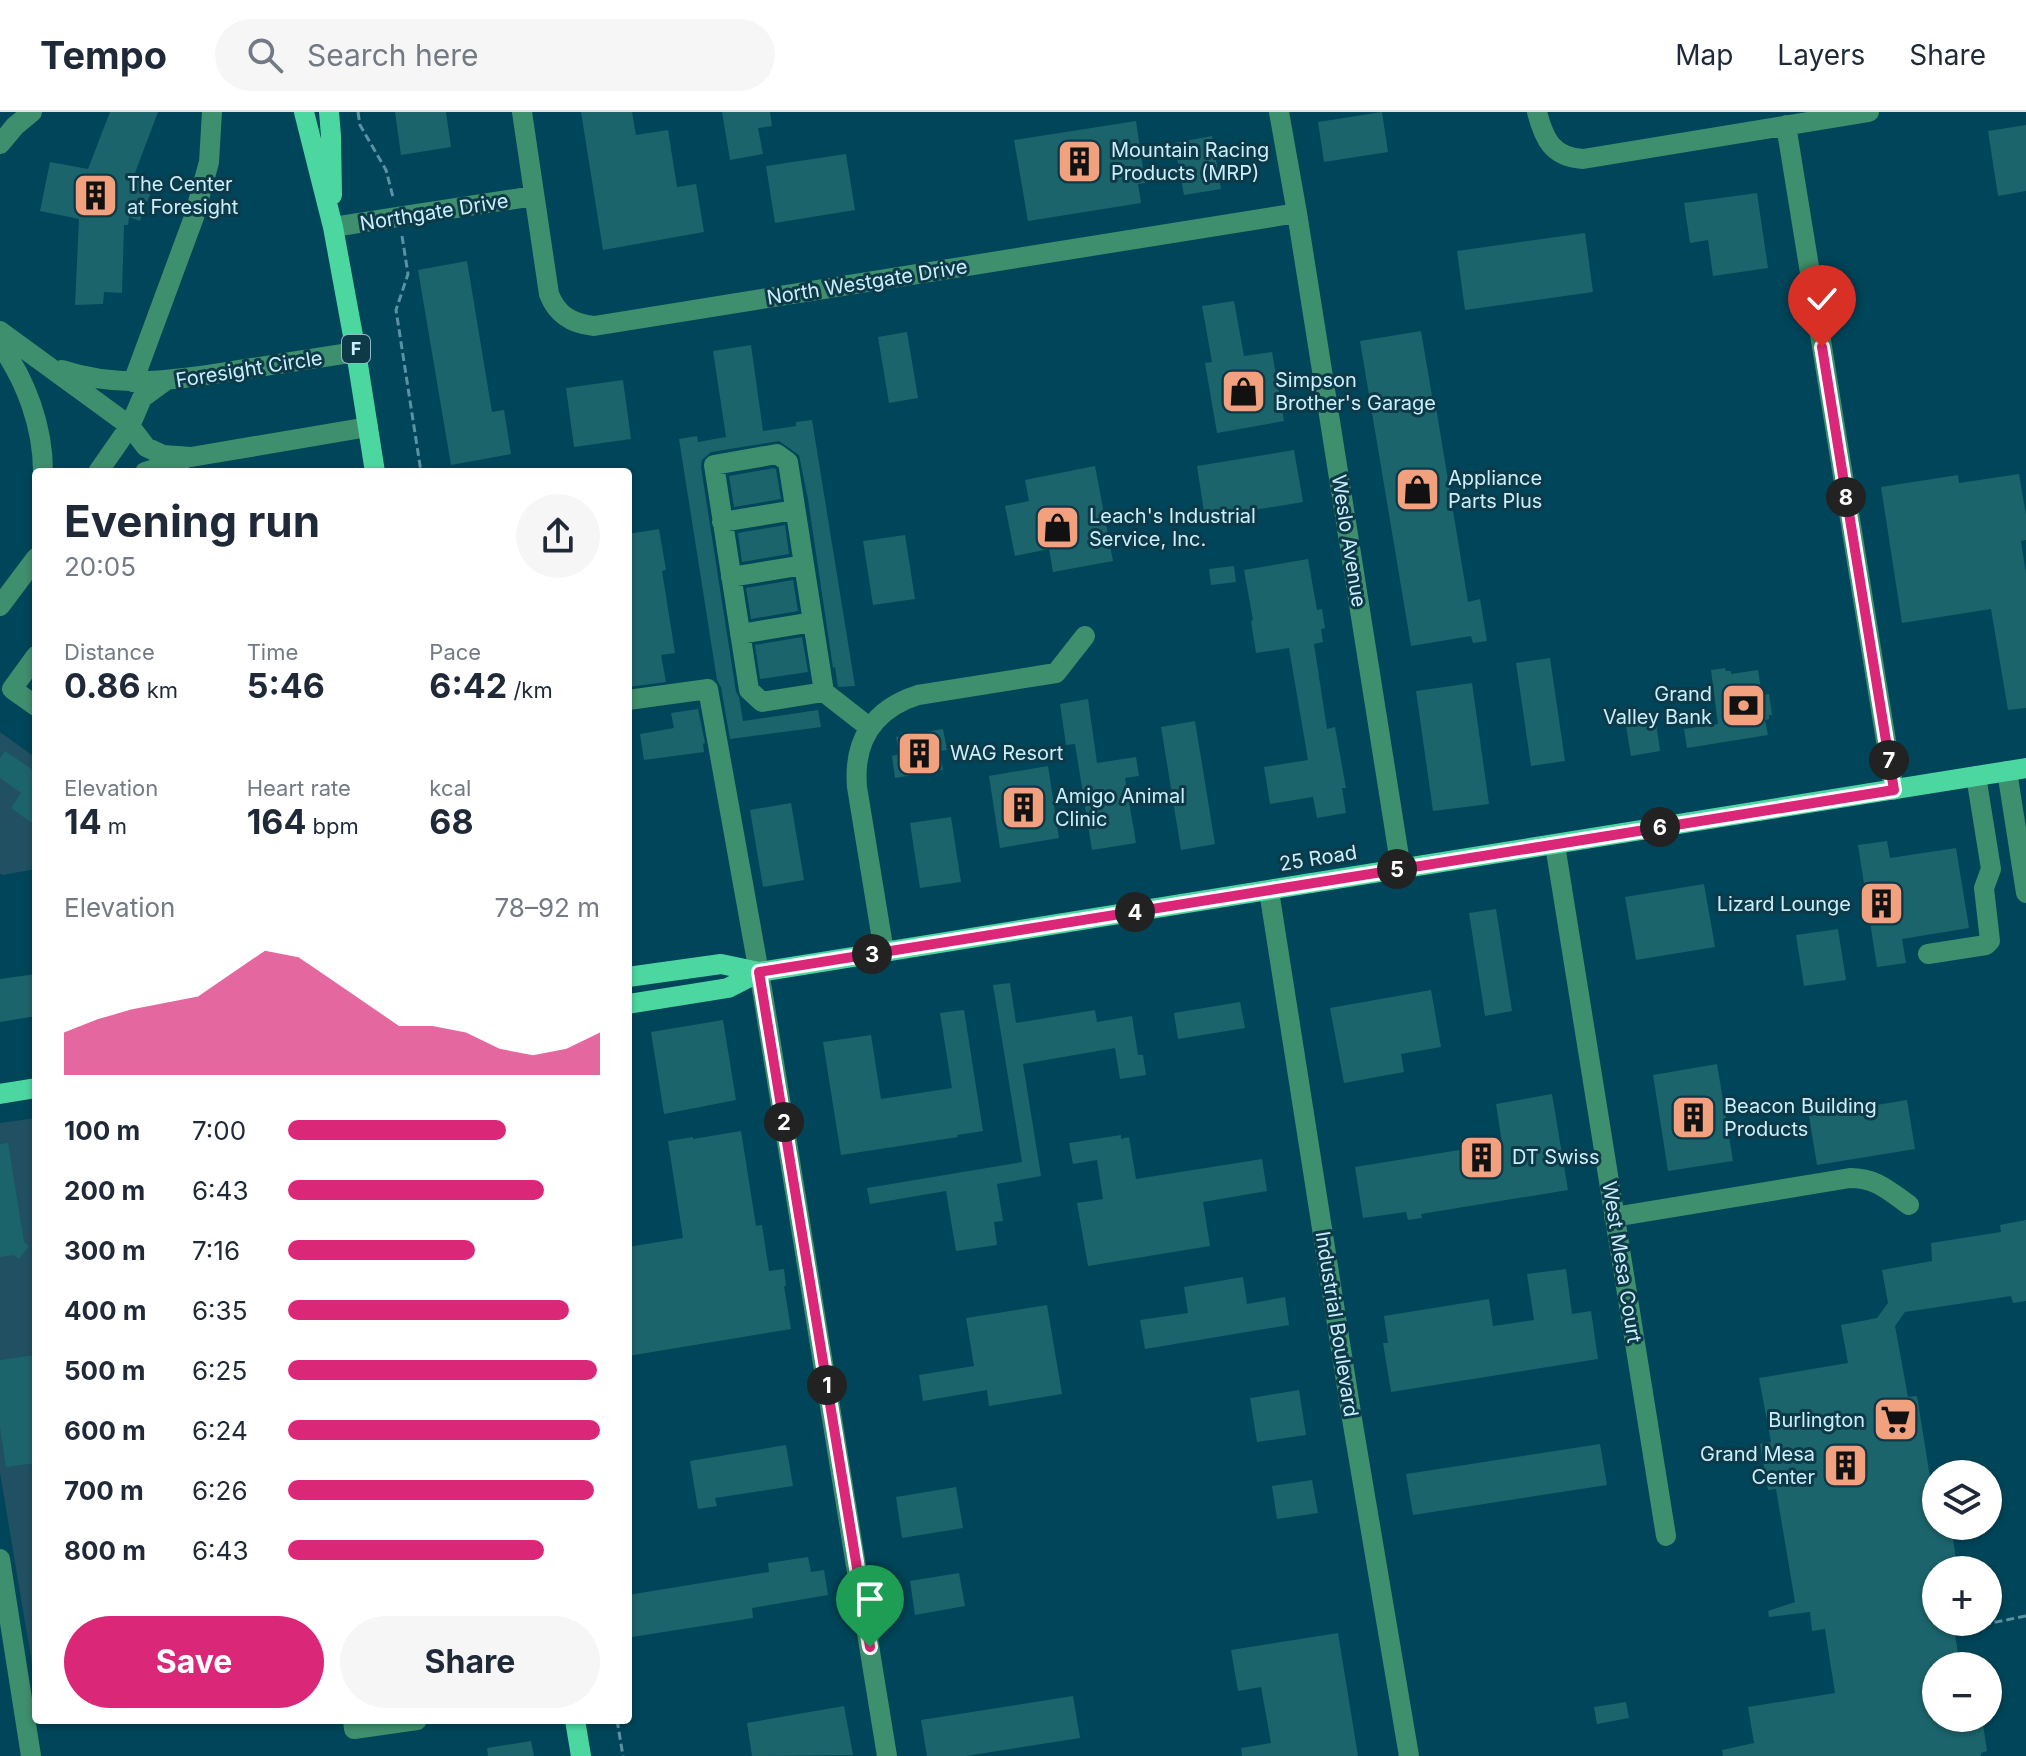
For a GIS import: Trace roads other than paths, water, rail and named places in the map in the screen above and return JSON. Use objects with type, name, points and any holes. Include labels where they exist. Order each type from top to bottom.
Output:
[{"type":"main road","name":"F","points":[[304,112],[333,227],[374,468]]},
{"type":"main road","name":"F","points":[[329,112],[333,227]]},
{"type":"main road","name":"25 Road","points":[[632,1003],[728,988],[759,972],[2016,770]]},
{"type":"main road","name":"25 Road","points":[[632,976],[721,964],[759,972]]},
{"type":"main road","points":[[0,1094],[32,1089]]},
{"type":"main road","points":[[576,1724],[581,1756]]},
{"type":"street","points":[[0,144],[32,112]]},
{"type":"street","points":[[133,382],[194,217],[209,162],[212,112]]},
{"type":"street","name":"North Westgate Drive","points":[[522,112],[552,303],[573,322],[594,326],[1297,213]]},
{"type":"street","name":"Weslo Avenue","points":[[1279,112],[1401,869]]},
{"type":"street","points":[[1537,112],[1550,145],[1566,156],[1583,159],[1869,112]]},
{"type":"street","points":[[1786,125],[1894,790]]},
{"type":"street","name":"Northgate Drive","points":[[333,227],[534,196]]},
{"type":"street","points":[[0,331],[130,426],[146,447],[163,455],[191,457]]},
{"type":"street","points":[[0,344],[17,368],[31,405],[43,452],[43,468]]},
{"type":"street","name":"Foresight Circle","points":[[101,468],[130,426],[142,398],[164,382],[356,352]]},
{"type":"street","points":[[46,366],[84,378],[164,382]]},
{"type":"street","points":[[157,468],[191,457],[368,427]]},
{"type":"street","points":[[824,692],[762,702],[749,690],[714,465],[777,454],[788,462],[824,692],[870,728]]},
{"type":"street","points":[[722,522],[795,510]]},
{"type":"street","points":[[0,606],[32,564]]},
{"type":"street","points":[[731,577],[804,565]]},
{"type":"street","points":[[740,634],[813,622]]},
{"type":"street","points":[[884,952],[856,773],[861,746],[870,728],[886,710],[918,695],[1056,673],[1085,636]]},
{"type":"street","points":[[32,660],[6,684],[32,703]]},
{"type":"street","points":[[632,699],[708,689],[759,972],[887,1756]]},
{"type":"street","points":[[2016,770],[2026,893]]},
{"type":"street","points":[[1928,954],[1986,945],[1990,941],[1984,888],[1991,869],[1976,776]]},
{"type":"street","name":"West Mesa Court","points":[[1555,845],[1666,1536]]},
{"type":"street","name":"Industrial Boulevard","points":[[1269,891],[1351,1413],[1409,1756]]},
{"type":"street","points":[[1614,1217],[1850,1178],[1865,1178],[1880,1184],[1909,1205]]},
{"type":"street","points":[[0,1559],[7,1647],[31,1756]]},
{"type":"street","points":[[353,1724],[354,1729],[389,1724]]},
{"type":"place","name":"Mountain Racing Products (MRP)","points":[[1080,162]]},
{"type":"place","name":"The Center at Foresight","points":[[96,196]]},
{"type":"place","name":"Simpson Brother's Garage","points":[[1244,392]]},
{"type":"place","name":"Appliance Parts Plus","points":[[1417,489]]},
{"type":"place","name":"Leach's Industrial Service, Inc.","points":[[1058,528]]},
{"type":"place","name":"Grand Valley Bank","points":[[1743,705]]},
{"type":"place","name":"WAG Resort","points":[[919,753]]},
{"type":"place","name":"Amigo Animal Clinic","points":[[1024,807]]},
{"type":"place","name":"Lizard Lounge","points":[[1882,904]]},
{"type":"place","name":"Beacon Building Products","points":[[1693,1118]]},
{"type":"place","name":"DT Swiss","points":[[1481,1157]]},
{"type":"place","name":"Burlington","points":[[1896,1420]]},
{"type":"place","name":"Grand Mesa Center","points":[[1846,1466]]}]
